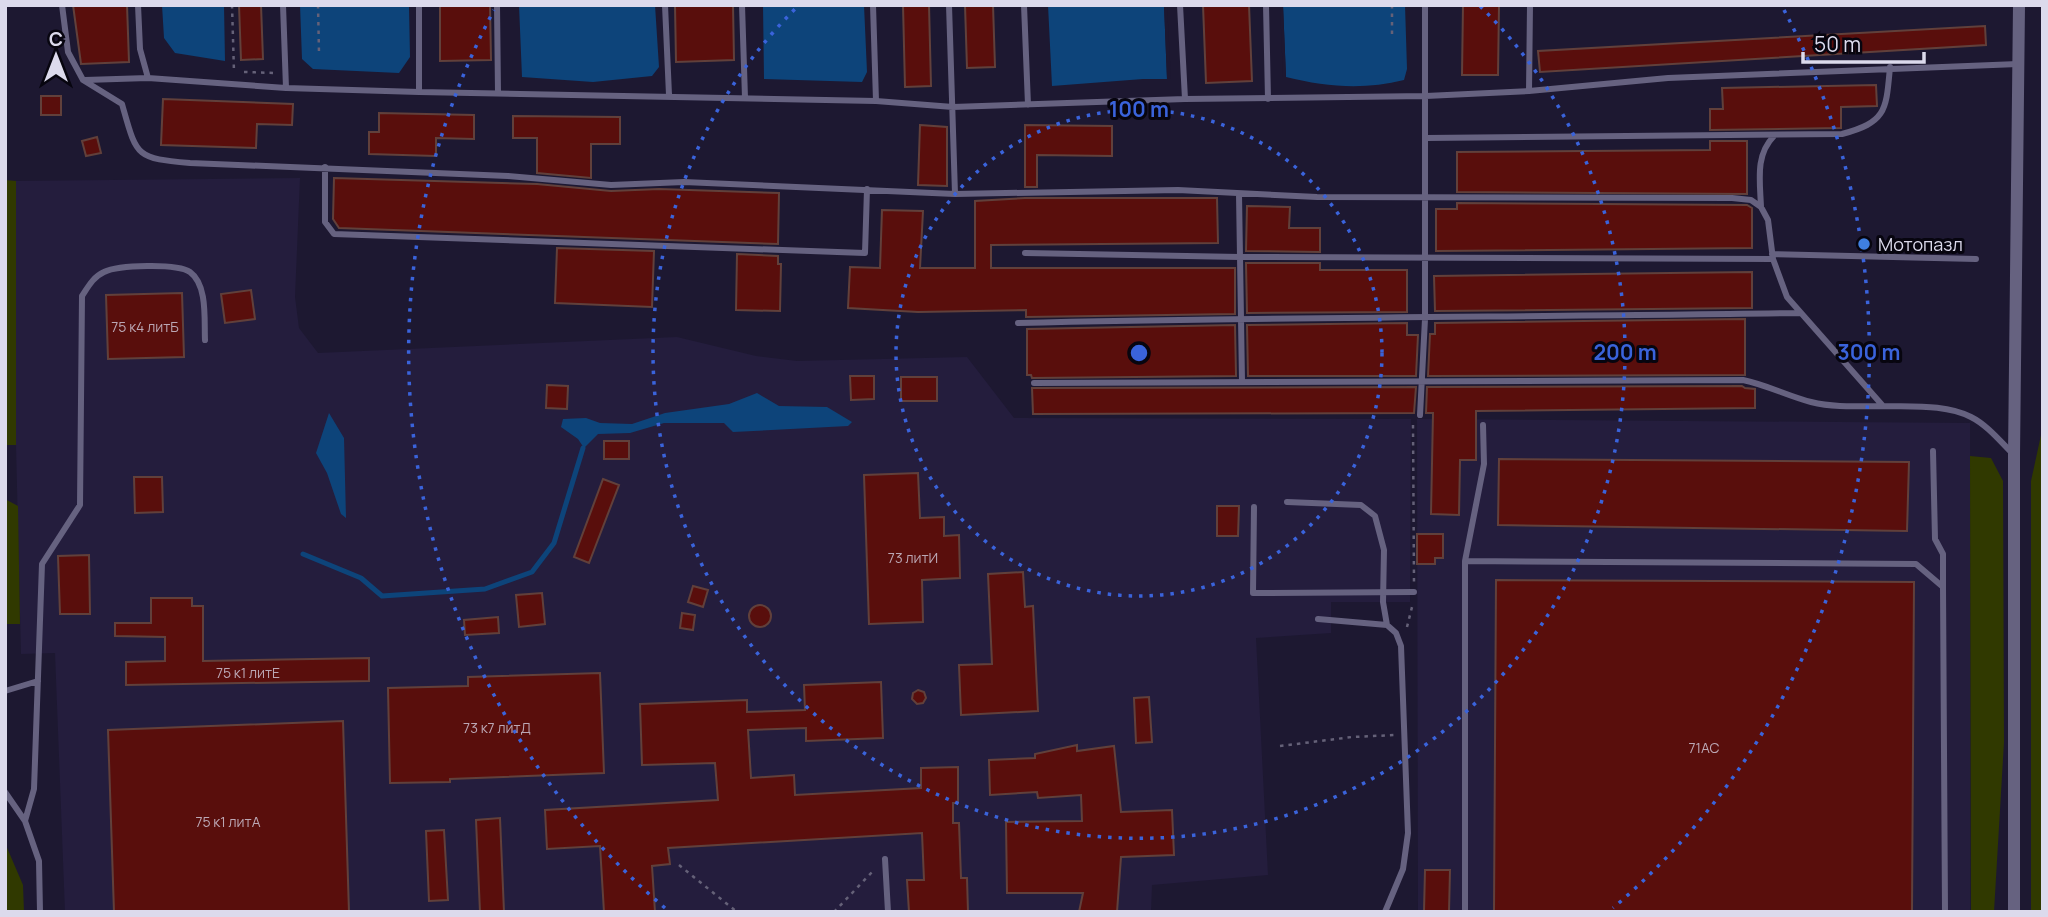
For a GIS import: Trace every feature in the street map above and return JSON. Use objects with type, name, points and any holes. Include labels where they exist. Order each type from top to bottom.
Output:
[{"type":"street","points":[[2014,912],[2014,455],[2019,5]]},
{"type":"lane","points":[[62,5],[68,51],[83,80],[122,104],[135,147],[151,159],[190,163],[508,176],[611,185],[684,182],[955,194],[1178,190],[1425,198],[1732,198],[1751,200],[1761,206]]},
{"type":"lane","points":[[138,5],[140,49],[148,78]]},
{"type":"lane","points":[[283,5],[286,88]]},
{"type":"lane","points":[[419,5],[419,92]]},
{"type":"lane","points":[[497,5],[498,93]]},
{"type":"lane","points":[[665,5],[669,95]]},
{"type":"lane","points":[[742,5],[746,98]]},
{"type":"lane","points":[[873,5],[876,101]]},
{"type":"lane","points":[[949,5],[955,194]]},
{"type":"lane","points":[[1024,5],[1028,105]]},
{"type":"lane","points":[[1180,5],[1185,99]]},
{"type":"lane","points":[[1266,5],[1268,99]]},
{"type":"lane","points":[[1420,415],[1425,319],[1425,5]]},
{"type":"lane","points":[[1530,5],[1530,91]]},
{"type":"lane","points":[[83,80],[148,78],[286,88],[669,95],[876,101],[953,107],[1185,99],[1426,96],[1530,91],[1668,78],[1890,67],[2018,64]]},
{"type":"lane","points":[[1426,138],[1842,134],[1866,128],[1880,117],[1887,102],[1890,67]]},
{"type":"lane","points":[[1774,135],[1762,155],[1759,175],[1761,206],[1768,219],[1773,256],[1787,297],[1883,406]]},
{"type":"lane","points":[[325,167],[325,222],[334,234],[865,253],[867,189]]},
{"type":"lane","points":[[1239,194],[1242,381]]},
{"type":"lane","points":[[1025,253],[1240,257],[1773,256],[1976,259]]},
{"type":"lane","points":[[25,821],[34,789],[42,564],[80,505],[82,296],[89,284],[101,273],[116,267],[172,267],[190,272],[199,285],[204,303],[205,340]]},
{"type":"lane","points":[[1018,323],[1241,318],[1425,319],[1801,313]]},
{"type":"lane","points":[[1034,383],[1742,380],[1767,385],[1813,403],[1842,407],[1945,409],[1970,416],[2014,455]]},
{"type":"lane","points":[[1465,912],[1465,561],[1483,464],[1483,425]]},
{"type":"lane","points":[[1933,451],[1935,539],[1943,554],[1945,912]]},
{"type":"lane","points":[[1287,502],[1361,505],[1375,516],[1384,550],[1387,625]]},
{"type":"lane","points":[[1254,507],[1253,593],[1414,592]]},
{"type":"lane","points":[[1465,561],[1916,564],[1943,587]]},
{"type":"lane","points":[[1318,619],[1387,625],[1396,633],[1401,646],[1408,833],[1403,869],[1385,912]]},
{"type":"lane","points":[[5,691],[38,681]]},
{"type":"lane","points":[[5,792],[25,821],[39,861],[40,912]]},
{"type":"lane","points":[[885,859],[888,912]]},
{"type":"path","points":[[232,5],[234,72],[285,74]]},
{"type":"path","points":[[317,5],[319,52]]},
{"type":"path","points":[[1392,5],[1392,37]]},
{"type":"path","points":[[1408,624],[1412,615],[1414,592],[1413,419],[1420,415]]},
{"type":"path","points":[[1280,746],[1382,734],[1406,736]]},
{"type":"path","points":[[834,912],[885,859]]},
{"type":"path","points":[[679,865],[737,912]]},
{"type":"shaded area","points":[[300,178],[295,297],[299,328],[318,353],[677,337],[756,356],[797,361],[967,357],[1014,418],[1411,419],[1410,602],[1331,602],[1331,633],[1256,638],[1268,875],[1152,885],[1151,912],[65,912],[55,653],[21,654],[16,445],[16,181]]},
{"type":"shaded area","points":[[1417,419],[1970,423],[1970,912],[1418,912]]},
{"type":"green space","points":[[2041,5],[2043,912],[2031,912],[2031,481],[2041,435]]},
{"type":"green space","points":[[5,180],[16,181],[16,445],[5,445]]},
{"type":"green space","points":[[1970,456],[1991,458],[2003,481],[2004,742],[1994,912],[1971,912]]},
{"type":"green space","points":[[5,499],[18,506],[20,624],[6,624],[5,641]]},
{"type":"green space","points":[[5,843],[23,885],[24,912],[5,912]]},
{"type":"water","points":[[162,5],[224,5],[225,61],[175,53],[164,38]]},
{"type":"water","points":[[300,5],[409,5],[410,57],[399,73],[313,69],[302,59]]},
{"type":"water","points":[[519,5],[655,5],[659,67],[652,76],[593,82],[522,77]]},
{"type":"water","points":[[763,5],[864,5],[867,72],[862,82],[764,79]]},
{"type":"water","points":[[1048,5],[1164,5],[1167,79],[1052,86]]},
{"type":"water","points":[[1283,5],[1405,5],[1407,69],[1404,80],[1345,86],[1286,77]]},
{"type":"water","points":[[757,393],[779,406],[827,407],[852,422],[848,426],[733,432],[724,423],[664,423],[630,433],[598,434],[584,448],[578,439],[561,427],[563,419],[586,418],[600,423],[632,424],[665,413],[729,404]]},
{"type":"water","points":[[329,413],[344,438],[346,518],[341,514],[327,473],[316,453]]},
{"type":"pier","points":[[1164,5],[1167,5],[1171,79],[1167,79]]},
{"type":"pier","points":[[1280,5],[1283,5],[1286,77],[1283,77]]},
{"type":"building","points":[[73,5],[127,5],[129,62],[81,64]]},
{"type":"building","points":[[239,5],[261,5],[263,59],[241,60]]},
{"type":"building","points":[[440,5],[490,5],[491,60],[440,61]]},
{"type":"building","points":[[675,5],[733,5],[734,60],[676,62]]},
{"type":"building","points":[[903,5],[929,5],[931,86],[905,87]]},
{"type":"building","points":[[965,5],[993,5],[995,67],[967,68]]},
{"type":"building","points":[[1203,5],[1249,5],[1252,81],[1206,83]]},
{"type":"building","points":[[1463,5],[1499,5],[1498,75],[1462,75]]},
{"type":"building","points":[[1985,26],[1986,45],[1540,72],[1538,51]]},
{"type":"building","points":[[1876,85],[1877,106],[1841,107],[1841,128],[1710,130],[1710,109],[1723,109],[1722,88]]},
{"type":"building","points":[[41,96],[61,96],[61,115],[41,115]]},
{"type":"building","points":[[163,99],[293,104],[292,125],[257,124],[256,148],[161,145]]},
{"type":"building","points":[[379,113],[474,115],[474,139],[436,138],[436,156],[369,154],[369,132],[379,132]]},
{"type":"building","points":[[513,116],[620,117],[620,144],[591,144],[591,178],[537,173],[537,138],[513,138]]},
{"type":"building","points":[[920,125],[947,127],[947,186],[918,185]]},
{"type":"building","points":[[1025,125],[1112,126],[1112,156],[1037,155],[1037,187],[1025,187]]},
{"type":"building","points":[[97,137],[101,153],[86,156],[82,141]]},
{"type":"building","points":[[1710,141],[1747,141],[1747,194],[1457,192],[1457,152],[1710,150]]},
{"type":"building","points":[[334,178],[537,184],[611,191],[659,189],[779,193],[778,244],[339,228],[333,219]]},
{"type":"building","points":[[1025,198],[1217,198],[1218,243],[991,245],[991,268],[1235,268],[1235,314],[1026,317],[1026,310],[918,312],[848,308],[850,267],[880,268],[882,210],[923,211],[920,268],[975,268],[975,201]]},
{"type":"building","points":[[1457,203],[1747,205],[1752,208],[1752,248],[1436,251],[1436,209],[1457,209]]},
{"type":"building","points":[[1247,206],[1290,207],[1289,228],[1320,228],[1320,252],[1246,251]]},
{"type":"building","points":[[557,248],[654,251],[652,307],[555,303]]},
{"type":"building","points":[[737,254],[778,256],[778,264],[781,264],[780,311],[736,310]]},
{"type":"building","points":[[1246,263],[1320,263],[1320,270],[1407,270],[1407,312],[1247,313]]},
{"type":"building","points":[[1752,272],[1752,308],[1435,311],[1434,276]]},
{"type":"building","points":[[251,290],[255,319],[225,323],[221,294]]},
{"type":"building","points":[[182,293],[184,357],[108,359],[106,295]]},
{"type":"building","points":[[1745,319],[1745,375],[1428,376],[1430,334],[1435,334],[1435,323]]},
{"type":"building","points":[[1407,323],[1407,335],[1418,335],[1416,376],[1248,376],[1247,325]]},
{"type":"building","points":[[1235,325],[1236,376],[1032,378],[1027,375],[1027,329]]},
{"type":"building","points":[[850,376],[874,376],[874,399],[851,400]]},
{"type":"building","points":[[901,377],[937,377],[937,401],[901,401]]},
{"type":"building","points":[[547,385],[568,386],[567,409],[546,408]]},
{"type":"building","points":[[1742,386],[1755,389],[1755,408],[1476,411],[1476,460],[1460,460],[1459,515],[1431,514],[1433,413],[1426,413],[1427,387]]},
{"type":"building","points":[[1416,387],[1414,413],[1033,414],[1032,388]]},
{"type":"building","points":[[604,441],[629,441],[629,459],[604,459]]},
{"type":"building","points":[[1499,459],[1909,462],[1907,531],[1498,525]]},
{"type":"building","points":[[918,473],[920,518],[944,517],[944,536],[959,535],[960,578],[922,580],[923,622],[869,624],[864,475]]},
{"type":"building","points":[[134,477],[162,477],[163,512],[135,513]]},
{"type":"building","points":[[603,479],[619,485],[589,563],[574,557]]},
{"type":"building","points":[[1217,506],[1239,506],[1238,536],[1217,536]]},
{"type":"building","points":[[1417,534],[1443,534],[1443,558],[1435,558],[1435,564],[1417,564]]},
{"type":"building","points":[[89,555],[90,614],[60,614],[58,556]]},
{"type":"building","points":[[1023,572],[1025,607],[1033,606],[1038,711],[961,715],[959,665],[992,664],[988,574]]},
{"type":"building","points":[[1496,580],[1914,582],[1912,912],[1494,912]]},
{"type":"building","points":[[693,586],[708,590],[703,607],[688,602]]},
{"type":"building","points":[[542,593],[545,624],[519,627],[516,595]]},
{"type":"building","points":[[151,598],[192,598],[192,606],[203,606],[203,661],[369,658],[369,681],[126,685],[126,662],[165,661],[165,637],[115,636],[115,623],[151,623]]},
{"type":"building","points":[[760,605],[768,608],[771,616],[768,624],[760,627],[752,624],[749,616],[752,608]]},
{"type":"building","points":[[682,613],[695,615],[693,630],[680,628]]},
{"type":"building","points":[[498,617],[499,633],[465,635],[464,620]]},
{"type":"building","points":[[600,673],[604,773],[390,783],[388,688],[468,686],[468,677]]},
{"type":"building","points":[[881,682],[883,738],[806,741],[806,728],[748,730],[751,778],[794,775],[795,795],[921,788],[921,768],[958,767],[958,803],[953,803],[953,823],[959,823],[961,878],[967,878],[968,912],[909,912],[907,880],[924,880],[922,833],[668,848],[670,864],[652,866],[655,912],[604,912],[600,846],[547,849],[545,810],[718,800],[715,763],[642,765],[640,704],[747,700],[747,712],[805,710],[804,685]]},
{"type":"building","points":[[918,690],[924,692],[926,698],[923,703],[917,704],[912,699],[913,693]]},
{"type":"building","points":[[1149,697],[1152,742],[1136,743],[1134,698]]},
{"type":"building","points":[[343,721],[349,912],[114,912],[108,730]]},
{"type":"building","points":[[1077,745],[1077,751],[1114,746],[1121,812],[1172,810],[1174,855],[1121,857],[1117,912],[1079,912],[1083,893],[1007,893],[1006,822],[1082,821],[1081,795],[1038,798],[1037,792],[990,795],[989,760],[1035,758],[1035,754]]},
{"type":"building","points":[[500,818],[504,912],[480,912],[476,820]]},
{"type":"building","points":[[444,830],[448,900],[429,901],[426,831]]},
{"type":"building","points":[[1425,870],[1450,870],[1449,912],[1424,912]]},
{"type":"waterway","points":[[303,554],[361,578],[382,596],[485,589],[532,572],[554,543],[583,448]]},
{"type":"place","name":"Мотопазл","points":[[1864,244]]}]
